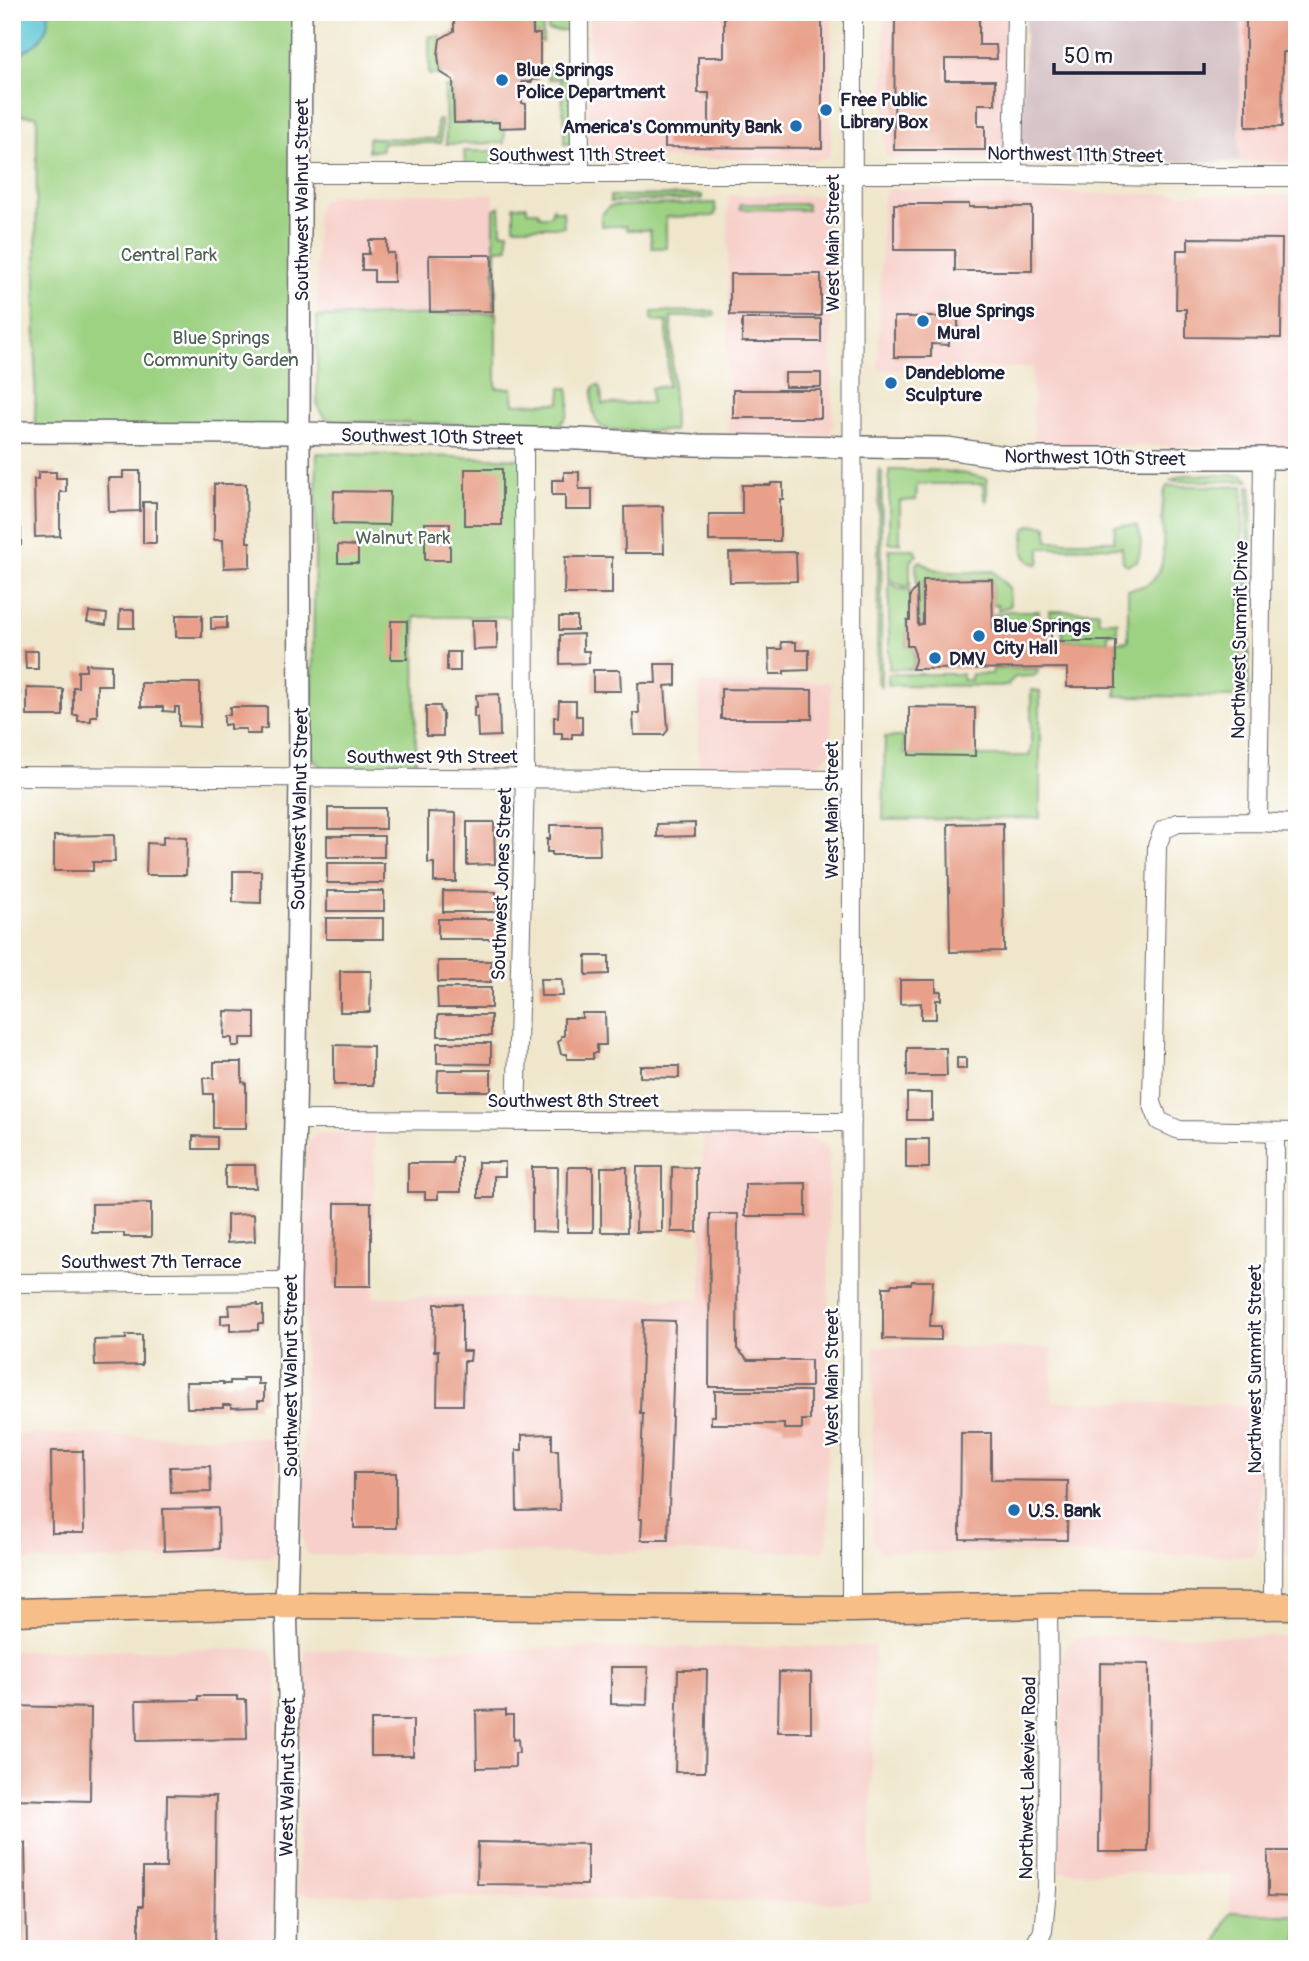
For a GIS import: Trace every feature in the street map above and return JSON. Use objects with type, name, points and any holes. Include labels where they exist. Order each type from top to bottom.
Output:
[{"type":"main road","points":[[12,1612],[286,1605],[851,1609],[1048,1605],[1285,1607]]},
{"type":"street","name":"Southwest Walnut Street","points":[[286,1605],[300,778],[301,12]]},
{"type":"street","points":[[579,12],[580,175]]},
{"type":"street","name":"West Main Street","points":[[851,1609],[853,12]]},
{"type":"street","points":[[1013,174],[1016,12]]},
{"type":"street","name":"Southwest 11th Street","points":[[302,174],[853,174]]},
{"type":"street","name":"Northwest 11th Street","points":[[853,174],[1297,177]]},
{"type":"street","name":"Southwest 10th Street","points":[[12,432],[299,433],[852,447]]},
{"type":"street","name":"Southwest Jones Street","points":[[516,1120],[525,777],[524,438]]},
{"type":"street","name":"Northwest 10th Street","points":[[852,447],[947,448],[1012,458],[1297,458]]},
{"type":"street","name":"Northwest Summit Drive","points":[[1258,822],[1263,458]]},
{"type":"street","name":"Southwest 9th Street","points":[[12,776],[852,780]]},
{"type":"street","points":[[1297,824],[1178,823],[1163,830],[1157,846],[1152,1103],[1159,1121],[1179,1130],[1297,1132]]},
{"type":"street","name":"Southwest 8th Street","points":[[295,1120],[852,1122]]},
{"type":"street","name":"Northwest Summit Street","points":[[1275,1132],[1285,1607]]},
{"type":"street","name":"Southwest 7th Terrace","points":[[12,1283],[290,1281]]},
{"type":"street","name":"West Walnut Street","points":[[285,1949],[289,1695],[286,1605]]},
{"type":"street","name":"Northwest Lakeview Road","points":[[1034,1949],[1043,1931],[1047,1890],[1048,1605]]},
{"type":"shaded area","points":[[590,12],[832,12],[830,154],[824,159],[815,160],[661,158],[651,163],[592,162],[588,156]]},
{"type":"shaded area","points":[[884,12],[1008,12],[1005,143],[1003,153],[998,158],[890,158],[885,155]]},
{"type":"shaded area","points":[[1026,12],[1297,12],[1297,15],[1241,15],[1239,162],[1033,161],[1026,159],[1021,144]]},
{"type":"shaded area","points":[[1241,15],[1297,15],[1297,163],[1239,162]]},
{"type":"shaded area","points":[[890,189],[1297,195],[1297,446],[1034,445],[1032,367],[878,370],[883,201]]},
{"type":"shaded area","points":[[494,194],[495,313],[317,317],[316,213],[321,202],[337,195]]},
{"type":"shaded area","points":[[728,195],[820,196],[829,202],[833,426],[827,435],[728,434]]},
{"type":"shaded area","points":[[831,682],[831,748],[830,753],[818,764],[698,764],[700,684]]},
{"type":"shaded area","points":[[322,1133],[374,1133],[374,1297],[701,1299],[703,1137],[808,1138],[825,1145],[829,1155],[828,1533],[823,1551],[309,1555],[305,1550],[303,1535],[306,1152],[310,1140]]},
{"type":"shaded area","points":[[874,1347],[1052,1348],[1052,1401],[1261,1405],[1259,1542],[1256,1551],[1251,1556],[881,1552],[872,1536]]},
{"type":"shaded area","points":[[1285,1352],[1297,1352],[1297,1556],[1286,1556],[1282,1542]]},
{"type":"shaded area","points":[[12,1434],[277,1438],[275,1553],[270,1557],[12,1561]]},
{"type":"shaded area","points":[[1086,1636],[1297,1637],[1297,1917],[1230,1912],[1232,1874],[1059,1872],[1063,1659],[1073,1640]]},
{"type":"shaded area","points":[[874,1646],[870,1903],[297,1894],[301,1677],[306,1650]]},
{"type":"shaded area","points":[[269,1649],[277,1673],[273,1949],[12,1949],[12,1651]]},
{"type":"green space","name":"Central Park","points":[[12,12],[301,12],[299,433],[35,432],[37,116],[12,115]]},
{"type":"green space","points":[[533,12],[543,12],[543,42],[540,42],[539,34],[533,34]]},
{"type":"green space","points":[[548,12],[571,12],[572,24],[567,31],[548,31]]},
{"type":"green space","points":[[429,36],[441,36],[438,55],[441,75],[429,75]]},
{"type":"green space","points":[[548,69],[557,69],[557,75],[563,75],[571,86],[571,144],[564,144],[560,79],[548,79]]},
{"type":"green space","points":[[445,87],[453,87],[454,123],[499,122],[505,128],[504,143],[446,144]]},
{"type":"green space","points":[[437,120],[441,120],[441,143],[382,143],[382,150],[368,151],[368,138],[437,139]]},
{"type":"green space","points":[[464,151],[527,151],[527,168],[465,165]]},
{"type":"green space","points":[[702,195],[702,199],[610,202],[610,196]]},
{"type":"green space","points":[[715,203],[716,213],[713,216],[666,217],[666,248],[652,248],[650,230],[601,226],[601,215],[610,206]]},
{"type":"green space","points":[[740,204],[807,204],[807,210],[740,209]]},
{"type":"green space","points":[[500,206],[501,232],[508,232],[508,248],[496,249],[496,388],[512,388],[514,404],[560,403],[561,388],[568,388],[569,406],[563,421],[552,427],[335,421],[324,417],[317,400],[317,317],[494,313],[494,209]]},
{"type":"green space","points":[[514,206],[527,206],[527,211],[538,211],[540,216],[550,216],[553,208],[555,211],[563,211],[564,227],[514,227]]},
{"type":"green space","points":[[714,311],[713,316],[671,317],[674,431],[615,430],[602,427],[598,423],[593,408],[594,386],[599,385],[601,388],[602,404],[651,403],[651,388],[668,386],[667,322],[652,321],[652,312]]},
{"type":"green space","name":"Walnut Park","points":[[317,453],[524,459],[525,617],[415,617],[416,766],[325,770],[311,757]]},
{"type":"green space","points":[[879,469],[882,472],[881,686],[877,682]]},
{"type":"green space","points":[[889,470],[950,472],[987,479],[987,501],[984,499],[983,484],[917,484],[916,500],[900,501],[900,543],[889,543]]},
{"type":"green space","points":[[1184,475],[1238,475],[1249,481],[1170,481]]},
{"type":"green space","points":[[1167,486],[1243,486],[1239,697],[1116,696],[1116,642],[1128,641],[1128,590],[1149,583],[1162,564],[1162,510]]},
{"type":"green space","points":[[1248,486],[1251,486],[1252,494],[1248,697],[1244,697]]},
{"type":"green space","points":[[1031,525],[1047,526],[1048,541],[1114,541],[1115,526],[1136,525],[1140,538],[1137,561],[1128,565],[1123,562],[1122,547],[1040,548],[1040,561],[1038,564],[1032,563],[1025,556],[1023,546],[1025,529]]},
{"type":"green space","points":[[889,549],[914,549],[917,555],[910,561],[910,587],[889,579]]},
{"type":"green space","points":[[921,561],[945,572],[993,571],[1009,588],[1010,606],[998,610],[998,605],[992,605],[992,579],[923,580],[923,624],[918,625],[916,564]]},
{"type":"green space","points":[[889,582],[900,589],[910,590],[907,646],[912,646],[914,652],[912,669],[889,669]]},
{"type":"green space","points":[[1009,611],[1039,611],[1039,628],[993,628],[992,615]]},
{"type":"green space","points":[[1050,611],[1098,611],[1099,621],[1117,621],[1117,633],[1108,633],[1108,641],[1062,641],[1062,626],[1050,616]]},
{"type":"green space","points":[[993,669],[1038,669],[1038,672],[1034,676],[1015,677],[1008,686],[888,685],[888,674],[962,674],[962,680],[971,680],[971,674],[992,674]]},
{"type":"green space","points":[[1031,690],[1040,691],[1040,818],[883,820],[885,737],[904,737],[904,753],[909,755],[1029,756]]},
{"type":"green space","points":[[1230,1912],[1297,1916],[1297,1949],[1213,1949]]},
{"type":"water","points":[[12,12],[49,12],[46,29],[39,40],[12,57]]},
{"type":"building","points":[[454,12],[533,12],[533,34],[540,34],[540,79],[522,82],[526,127],[499,128],[499,122],[454,123],[453,80],[440,72],[438,55],[440,39],[454,31]]},
{"type":"building","points":[[724,12],[822,12],[822,148],[665,147],[665,135],[709,135],[709,93],[698,93],[698,57],[724,57]]},
{"type":"building","points":[[895,12],[979,13],[979,45],[996,45],[997,59],[945,59],[945,80],[995,80],[995,104],[978,104],[978,126],[985,126],[985,150],[894,150]]},
{"type":"building","points":[[1246,19],[1297,19],[1297,52],[1283,52],[1282,127],[1246,127]]},
{"type":"building","points":[[894,204],[1032,207],[1032,271],[955,271],[955,250],[894,250]]},
{"type":"building","points":[[1188,238],[1282,239],[1281,338],[1186,337],[1186,309],[1176,309],[1177,250],[1188,250]]},
{"type":"building","points":[[369,240],[387,240],[387,253],[394,253],[394,282],[374,282],[374,270],[362,270],[362,254],[369,254]]},
{"type":"building","points":[[429,255],[492,255],[493,311],[430,312]]},
{"type":"building","points":[[730,274],[821,274],[821,316],[730,315]]},
{"type":"building","points":[[894,317],[958,317],[958,335],[949,335],[949,345],[931,344],[931,357],[894,357]]},
{"type":"building","points":[[742,319],[821,319],[821,342],[742,342]]},
{"type":"building","points":[[785,373],[821,373],[821,387],[785,387]]},
{"type":"building","points":[[733,390],[821,390],[821,418],[733,418]]},
{"type":"building","points":[[465,469],[502,469],[502,525],[465,525]]},
{"type":"building","points":[[123,471],[140,471],[140,511],[109,512],[108,478],[123,478]]},
{"type":"building","points":[[38,472],[56,472],[56,478],[66,478],[66,492],[60,492],[60,536],[35,537],[34,479],[38,479]]},
{"type":"building","points":[[564,472],[579,472],[579,489],[592,489],[592,510],[565,510],[565,495],[552,495],[552,480],[564,480]]},
{"type":"building","points":[[783,483],[783,499],[780,499],[780,541],[709,541],[709,514],[742,514],[742,485]]},
{"type":"building","points":[[214,484],[246,484],[250,567],[224,568],[223,540],[214,540]]},
{"type":"building","points":[[334,491],[390,492],[389,525],[333,524]]},
{"type":"building","points":[[143,502],[156,502],[156,543],[143,543]]},
{"type":"building","points":[[663,506],[664,553],[625,553],[624,507]]},
{"type":"building","points":[[425,523],[450,523],[450,560],[425,560]]},
{"type":"building","points":[[12,529],[21,529],[21,545],[12,546]]},
{"type":"building","points":[[338,545],[358,546],[358,563],[338,563]]},
{"type":"building","points":[[796,552],[797,581],[730,582],[729,553]]},
{"type":"building","points":[[565,557],[612,557],[612,594],[564,594]]},
{"type":"building","name":"Blue Springs City Hall","points":[[992,579],[993,628],[1039,628],[1039,631],[1051,631],[1051,641],[1116,641],[1116,687],[1067,687],[1067,668],[912,669],[915,654],[912,646],[907,646],[907,620],[910,620],[910,596],[917,587],[918,625],[923,624],[923,580]]},
{"type":"building","points":[[120,610],[134,610],[134,628],[119,628]]},
{"type":"building","points":[[89,612],[107,614],[106,625],[87,622]]},
{"type":"building","points":[[176,615],[202,615],[202,637],[176,637]]},
{"type":"building","points":[[211,617],[227,617],[227,628],[211,629]]},
{"type":"building","points":[[559,617],[577,617],[577,630],[559,630]]},
{"type":"building","points":[[472,620],[497,620],[497,649],[473,650]]},
{"type":"building","points":[[391,621],[407,621],[407,659],[391,659]]},
{"type":"building","points":[[1294,621],[1297,621],[1297,655],[1294,655]]},
{"type":"building","points":[[583,634],[583,651],[589,651],[589,663],[560,664],[560,635]]},
{"type":"building","points":[[781,642],[796,642],[796,650],[809,650],[809,670],[770,674],[769,649],[782,649]]},
{"type":"building","points":[[25,651],[38,651],[38,669],[26,669]]},
{"type":"building","points":[[447,652],[460,652],[460,671],[447,671]]},
{"type":"building","points":[[12,664],[17,664],[20,715],[12,715]]},
{"type":"building","points":[[86,664],[111,665],[111,685],[97,685],[97,716],[91,716],[91,721],[78,721],[78,715],[73,715],[73,687],[78,687],[78,671],[86,671]]},
{"type":"building","points":[[655,664],[676,664],[676,685],[665,686],[668,730],[664,735],[634,735],[633,713],[639,713],[638,683],[656,683]]},
{"type":"building","points":[[593,670],[620,670],[621,691],[593,691]]},
{"type":"building","points":[[141,683],[200,683],[200,727],[179,726],[179,707],[175,707],[175,712],[163,711],[163,707],[141,707]]},
{"type":"building","points":[[27,688],[63,689],[63,716],[27,716]]},
{"type":"building","points":[[721,689],[812,690],[812,719],[721,719]]},
{"type":"building","points":[[499,694],[500,736],[478,737],[477,717],[474,717],[476,695]]},
{"type":"building","points":[[559,701],[576,701],[576,716],[582,716],[582,734],[572,734],[572,739],[562,739],[562,733],[554,733],[554,717],[558,717]]},
{"type":"building","points":[[426,706],[440,706],[443,712],[443,736],[426,736]]},
{"type":"building","points":[[230,707],[267,707],[267,728],[260,729],[260,734],[246,734],[246,729],[230,729],[230,724],[224,725],[224,715],[230,715]]},
{"type":"building","points":[[909,707],[975,708],[975,756],[909,755]]},
{"type":"building","points":[[328,808],[385,808],[385,829],[328,829]]},
{"type":"building","points":[[428,812],[456,813],[456,882],[434,882],[434,863],[428,863]]},
{"type":"building","points":[[467,822],[494,822],[495,864],[467,865]]},
{"type":"building","points":[[695,823],[695,836],[657,837],[657,824]]},
{"type":"building","points":[[1003,823],[1004,951],[950,952],[948,824]]},
{"type":"building","points":[[550,825],[599,825],[600,855],[552,855],[552,852],[547,852]]},
{"type":"building","points":[[114,835],[115,862],[93,862],[93,871],[54,871],[54,836]]},
{"type":"building","points":[[163,836],[187,837],[186,875],[146,875],[147,843],[163,844]]},
{"type":"building","points":[[327,836],[384,836],[384,857],[327,857]]},
{"type":"building","points":[[327,863],[384,863],[384,883],[327,883]]},
{"type":"building","points":[[233,871],[261,871],[261,903],[233,902]]},
{"type":"building","points":[[327,891],[384,891],[384,911],[327,911]]},
{"type":"building","points":[[443,891],[496,892],[496,912],[443,912]]},
{"type":"building","points":[[326,918],[383,918],[383,939],[326,939]]},
{"type":"building","points":[[438,919],[496,919],[496,939],[438,939]]},
{"type":"building","points":[[586,956],[609,956],[609,974],[586,975]]},
{"type":"building","points":[[438,961],[491,961],[491,982],[438,982]]},
{"type":"building","points":[[340,971],[371,971],[370,1012],[340,1012]]},
{"type":"building","points":[[540,979],[562,979],[563,996],[541,996]]},
{"type":"building","points":[[900,980],[936,980],[936,991],[941,991],[941,1000],[936,1000],[936,1019],[921,1019],[921,1003],[900,1004]]},
{"type":"building","points":[[437,988],[491,988],[491,1008],[438,1008]]},
{"type":"building","points":[[225,1011],[255,1012],[255,1038],[240,1038],[240,1046],[232,1046],[232,1038],[224,1038]]},
{"type":"building","points":[[582,1013],[605,1013],[606,1045],[597,1045],[597,1053],[593,1053],[593,1059],[567,1059],[567,1054],[561,1054],[558,1042],[561,1036],[564,1036],[564,1018],[582,1018]]},
{"type":"building","points":[[438,1015],[491,1015],[491,1036],[438,1036]]},
{"type":"building","points":[[437,1043],[491,1043],[491,1064],[437,1063]]},
{"type":"building","points":[[334,1045],[373,1046],[373,1085],[334,1085]]},
{"type":"building","points":[[907,1048],[946,1048],[947,1076],[907,1076]]},
{"type":"building","points":[[957,1058],[966,1058],[966,1069],[957,1069]]},
{"type":"building","points":[[214,1062],[242,1062],[242,1082],[246,1083],[246,1128],[213,1128],[213,1094],[204,1094],[203,1078],[214,1078]]},
{"type":"building","points":[[640,1066],[679,1066],[679,1078],[640,1077]]},
{"type":"building","points":[[438,1070],[491,1070],[491,1091],[437,1091]]},
{"type":"building","points":[[907,1093],[932,1093],[932,1120],[907,1120]]},
{"type":"building","points":[[193,1136],[217,1137],[217,1149],[193,1149]]},
{"type":"building","points":[[906,1139],[929,1139],[929,1168],[906,1168]]},
{"type":"building","points":[[453,1157],[461,1157],[461,1192],[438,1192],[438,1199],[425,1199],[425,1192],[408,1192],[408,1163],[453,1163]]},
{"type":"building","points":[[478,1162],[505,1162],[505,1176],[494,1176],[494,1198],[478,1198]]},
{"type":"building","points":[[225,1165],[255,1165],[256,1188],[225,1188]]},
{"type":"building","points":[[532,1167],[558,1167],[557,1232],[532,1231]]},
{"type":"building","points":[[568,1167],[593,1167],[593,1232],[567,1232]]},
{"type":"building","points":[[601,1167],[627,1167],[627,1232],[601,1232]]},
{"type":"building","points":[[637,1167],[662,1167],[662,1232],[636,1232]]},
{"type":"building","points":[[672,1167],[697,1168],[697,1232],[671,1232]]},
{"type":"building","points":[[806,1183],[806,1216],[745,1216],[745,1184]]},
{"type":"building","points":[[151,1203],[151,1237],[124,1237],[124,1233],[92,1233],[92,1204]]},
{"type":"building","points":[[335,1203],[371,1203],[371,1286],[334,1286]]},
{"type":"building","points":[[254,1214],[255,1241],[227,1243],[227,1215]]},
{"type":"building","points":[[710,1214],[738,1214],[737,1349],[748,1360],[811,1360],[811,1387],[709,1387]]},
{"type":"building","points":[[912,1281],[933,1281],[930,1326],[941,1326],[941,1340],[883,1339],[883,1287],[911,1284]]},
{"type":"building","points":[[435,1304],[462,1304],[462,1351],[471,1351],[470,1361],[464,1361],[463,1405],[437,1405]]},
{"type":"building","points":[[229,1305],[263,1306],[263,1324],[258,1324],[258,1330],[230,1331],[230,1323],[221,1324],[221,1315],[230,1315]]},
{"type":"building","points":[[643,1320],[675,1321],[668,1540],[641,1540],[642,1519],[639,1519]]},
{"type":"building","points":[[126,1335],[142,1335],[142,1365],[95,1366],[94,1340],[126,1339]]},
{"type":"building","points":[[242,1378],[258,1378],[258,1384],[264,1384],[264,1401],[258,1401],[258,1407],[231,1408],[231,1405],[223,1405],[223,1408],[187,1408],[186,1382],[230,1384],[230,1381],[243,1381]]},
{"type":"building","points":[[715,1391],[810,1391],[810,1420],[802,1420],[802,1429],[784,1429],[784,1424],[711,1424],[711,1416],[715,1416]]},
{"type":"building","name":"U.S. Bank","points":[[961,1433],[991,1433],[991,1480],[1068,1481],[1067,1540],[960,1539]]},
{"type":"building","points":[[552,1434],[552,1450],[558,1450],[560,1510],[517,1511],[516,1450],[522,1450],[522,1435]]},
{"type":"building","points":[[51,1451],[83,1451],[84,1533],[52,1533]]},
{"type":"building","points":[[210,1466],[211,1492],[171,1493],[170,1467]]},
{"type":"building","points":[[354,1473],[396,1473],[396,1528],[354,1528]]},
{"type":"building","points":[[218,1508],[219,1549],[164,1551],[163,1509]]},
{"type":"building","points":[[1100,1663],[1149,1664],[1148,1852],[1099,1852]]},
{"type":"building","points":[[611,1667],[648,1667],[647,1705],[611,1704]]},
{"type":"building","points":[[678,1670],[707,1670],[705,1772],[675,1772]]},
{"type":"building","points":[[779,1672],[811,1673],[811,1732],[778,1732]]},
{"type":"building","points":[[198,1696],[237,1696],[237,1700],[246,1700],[247,1739],[137,1741],[136,1701],[198,1700]]},
{"type":"building","points":[[13,1706],[91,1708],[90,1801],[12,1799]]},
{"type":"building","points":[[506,1710],[506,1715],[513,1715],[513,1740],[518,1739],[519,1753],[515,1753],[515,1767],[477,1768],[476,1711]]},
{"type":"building","points":[[371,1720],[413,1720],[413,1756],[371,1756]]},
{"type":"building","points":[[167,1795],[216,1796],[214,1949],[139,1949],[139,1906],[143,1906],[143,1868],[166,1868]]},
{"type":"building","points":[[478,1842],[587,1844],[587,1885],[477,1884]]},
{"type":"building","points":[[12,1843],[25,1843],[27,1949],[12,1949]]},
{"type":"building","points":[[1268,1851],[1297,1851],[1297,1897],[1268,1896]]},
{"type":"place","name":"Blue Springs Police Department","points":[[502,80]]},
{"type":"place","name":"Free Public Library Box","points":[[826,110]]},
{"type":"place","name":"America's Community Bank","points":[[796,126]]},
{"type":"place","name":"Blue Springs Mural","points":[[923,321]]},
{"type":"place","name":"Dandeblome Sculpture","points":[[891,383]]},
{"type":"place","name":"Blue Springs City Hall","points":[[979,636]]},
{"type":"place","name":"DMV","points":[[935,658]]},
{"type":"place","name":"U.S. Bank","points":[[1014,1510]]},
{"type":"park label","name":"Blue Springs Community Garden","points":[[221,348]]}]
